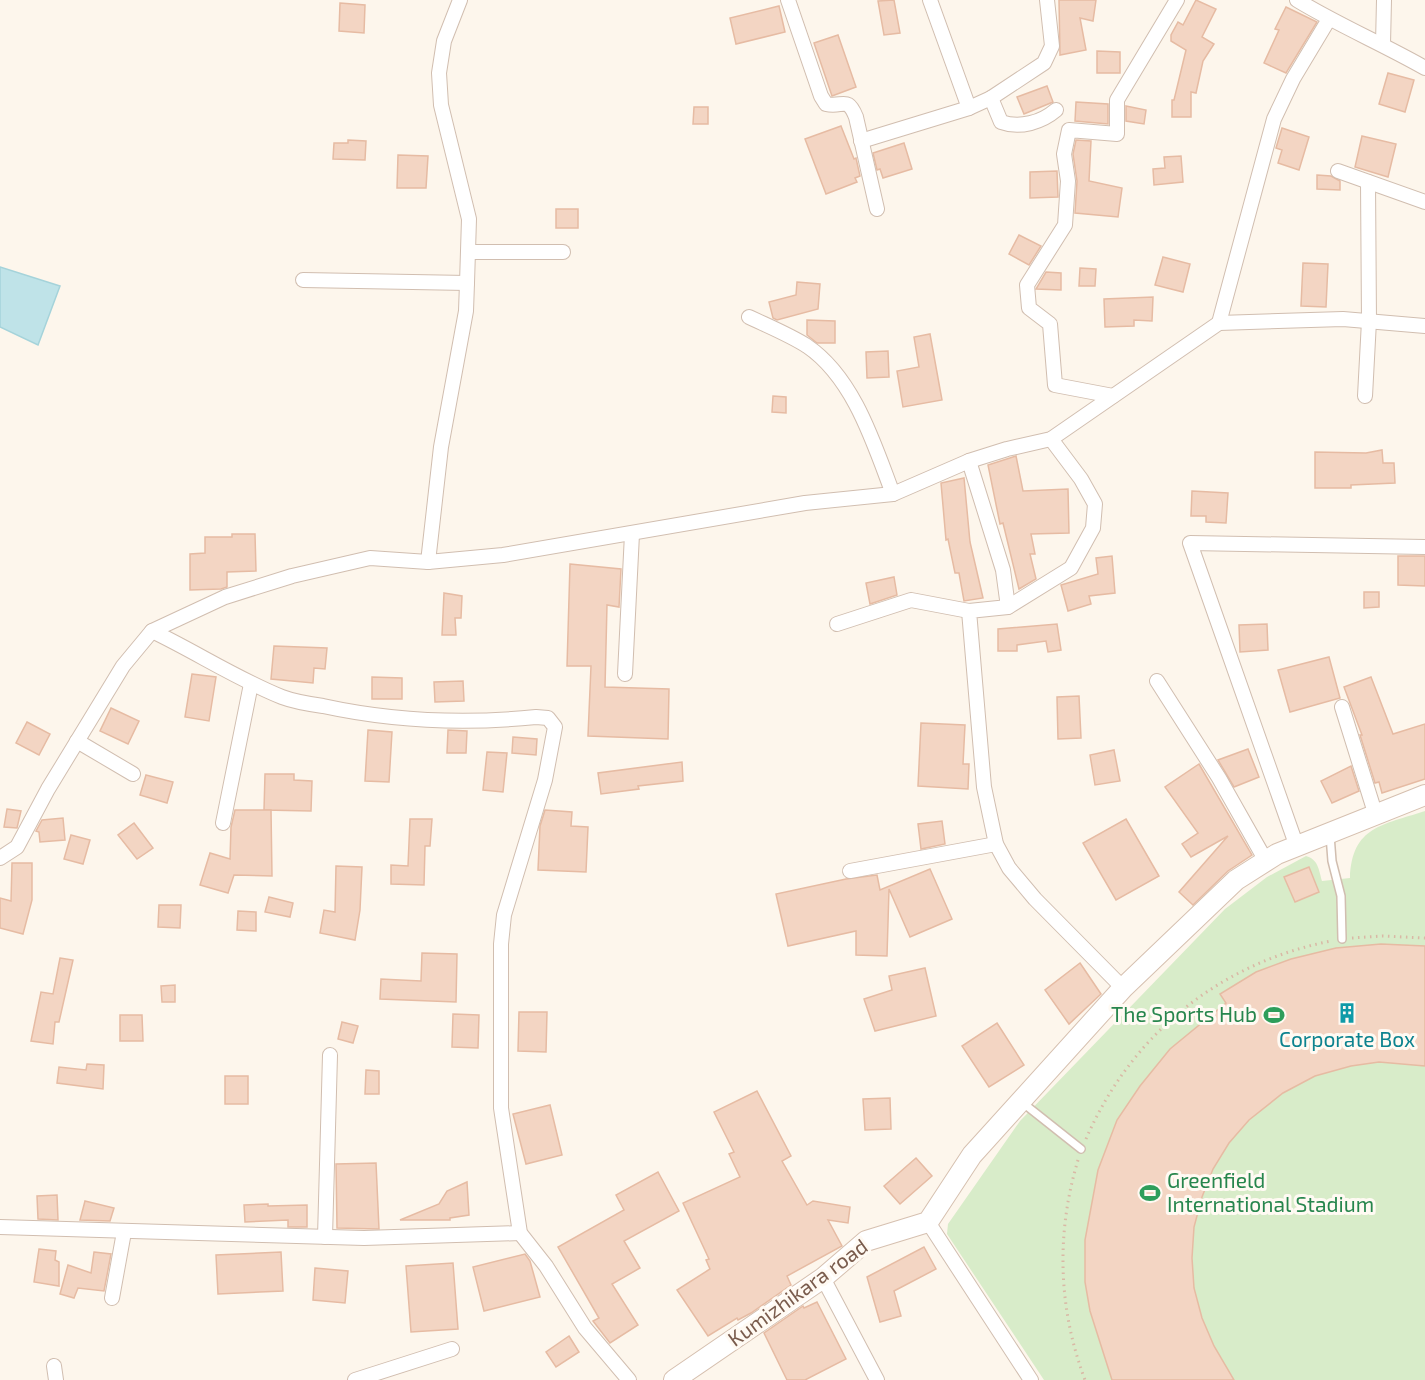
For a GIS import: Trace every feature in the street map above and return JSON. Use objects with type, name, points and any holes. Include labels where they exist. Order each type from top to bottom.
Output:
[{"type":"street","points":[[428,562],[441,447],[466,311],[469,219],[441,105],[439,73],[444,41],[460,0]]},
{"type":"street","points":[[788,0],[821,96],[826,104],[844,102],[852,107],[877,209]]},
{"type":"street","points":[[930,0],[969,108]]},
{"type":"street","points":[[861,141],[969,108],[991,98],[1044,63],[1050,55],[1052,46],[1047,0]]},
{"type":"street","points":[[1113,396],[1055,385],[1050,324],[1029,308],[1027,285],[1065,225],[1068,181],[1064,154],[1069,130],[1117,134],[1117,99],[1177,0]]},
{"type":"street","points":[[1297,0],[1329,20],[1383,44],[1425,68]]},
{"type":"street","points":[[1383,44],[1384,0]]},
{"type":"street","points":[[1219,323],[1274,119],[1293,79],[1329,20]]},
{"type":"street","points":[[991,98],[1001,122],[1008,124],[1044,120],[1056,110]]},
{"type":"street","points":[[1338,171],[1425,202]]},
{"type":"street","points":[[1365,396],[1369,321],[1368,182]]},
{"type":"street","points":[[469,252],[563,252]]},
{"type":"street","points":[[303,280],[467,283]]},
{"type":"street","points":[[749,316],[808,347],[837,376],[864,419],[892,494]]},
{"type":"street","points":[[0,858],[17,847],[48,789],[123,666],[152,631],[225,597],[336,564],[370,558],[428,562],[503,555],[806,503],[892,494],[1007,449],[1051,440],[1219,323],[1343,319],[1425,326]]},
{"type":"street","points":[[837,624],[911,600],[969,611],[1008,607],[1071,568],[1094,528],[1095,504],[1081,479],[1051,440]]},
{"type":"street","points":[[969,462],[1003,570],[1008,607]]},
{"type":"street","points":[[625,674],[632,534]]},
{"type":"street","points":[[1297,847],[1190,543],[1425,547]]},
{"type":"street","points":[[969,611],[984,787],[996,844],[1009,868],[1035,899],[1123,988]]},
{"type":"street","points":[[152,631],[251,684],[285,699],[356,713],[447,720],[548,718],[555,727],[545,780],[504,915],[501,944],[501,1108],[520,1233],[546,1266],[585,1328],[629,1380]]},
{"type":"street","points":[[1157,681],[1219,778],[1266,861]]},
{"type":"street","points":[[223,823],[251,684]]},
{"type":"street","points":[[1342,707],[1376,816]]},
{"type":"street","points":[[77,741],[133,774]]},
{"type":"street","points":[[1031,1380],[928,1222],[972,1155],[1123,988],[1236,880],[1266,861],[1297,847],[1425,795]]},
{"type":"street","points":[[850,872],[996,844]]},
{"type":"street","points":[[324,1237],[330,1055]]},
{"type":"street","name":"Kumizhikara road","points":[[674,1380],[823,1278],[866,1241],[928,1222]]},
{"type":"street","points":[[0,1227],[324,1237],[520,1233]]},
{"type":"street","points":[[112,1298],[124,1232]]},
{"type":"street","points":[[823,1278],[877,1380]]},
{"type":"street","points":[[355,1380],[452,1349]]},
{"type":"lane","points":[[1330,835],[1332,861],[1341,896],[1342,939]]},
{"type":"lane","points":[[1021,1101],[1082,1149]]},
{"type":"path","points":[[1085,1380],[1068,1324],[1062,1253],[1064,1218],[1082,1149],[1095,1116],[1119,1077],[1156,1032],[1182,1008],[1211,988],[1252,965],[1307,945],[1342,939],[1382,936],[1425,938]]},
{"type":"green space","name":"The Sports Hub","points":[[1425,811],[1425,1380],[1044,1380],[947,1234],[948,1224],[1020,1121],[1225,909],[1267,877],[1306,856],[1316,862],[1322,881],[1350,878],[1352,861],[1357,848],[1372,830]]},
{"type":"water","points":[[0,267],[60,286],[38,345],[0,327]]},
{"type":"building","points":[[894,0],[900,33],[884,35],[878,1]]},
{"type":"building","points":[[1059,0],[1096,0],[1093,21],[1080,18],[1086,50],[1060,55]]},
{"type":"building","points":[[1196,0],[1216,9],[1202,37],[1214,44],[1203,61],[1196,93],[1191,92],[1191,117],[1172,117],[1172,100],[1174,100],[1186,50],[1171,41],[1171,35],[1178,22],[1183,25]]},
{"type":"building","points":[[340,3],[365,5],[364,33],[339,31]]},
{"type":"building","points":[[779,6],[785,32],[736,44],[730,18]]},
{"type":"building","points":[[1286,7],[1317,22],[1286,73],[1264,63],[1279,30],[1275,29]]},
{"type":"building","points":[[838,35],[856,87],[832,96],[814,43]]},
{"type":"building","points":[[1097,51],[1120,52],[1120,73],[1097,73]]},
{"type":"building","points":[[1388,73],[1414,80],[1405,112],[1379,104]]},
{"type":"building","points":[[1047,86],[1053,102],[1024,114],[1017,97]]},
{"type":"building","points":[[1076,102],[1108,104],[1108,124],[1075,121]]},
{"type":"building","points":[[1126,106],[1146,110],[1144,124],[1126,121]]},
{"type":"building","points":[[694,107],[708,107],[708,124],[693,124]]},
{"type":"building","points":[[841,126],[854,159],[856,158],[860,176],[855,178],[857,182],[826,194],[805,139]]},
{"type":"building","points":[[1282,128],[1309,137],[1299,170],[1278,163],[1282,150],[1276,148]]},
{"type":"building","points":[[1362,136],[1396,144],[1388,177],[1355,167]]},
{"type":"building","points":[[348,140],[366,141],[365,160],[333,159],[334,143],[348,143]]},
{"type":"building","points":[[1076,140],[1091,141],[1089,181],[1122,188],[1118,217],[1075,213],[1077,181],[1073,154]]},
{"type":"building","points":[[904,143],[912,169],[883,178],[880,169],[877,170],[873,153]]},
{"type":"building","points":[[398,155],[428,156],[426,188],[397,188]]},
{"type":"building","points":[[1181,156],[1183,182],[1154,185],[1153,169],[1165,168],[1164,157]]},
{"type":"building","points":[[1057,171],[1058,197],[1030,198],[1030,172]]},
{"type":"building","points":[[1317,175],[1331,176],[1340,181],[1340,190],[1317,189]]},
{"type":"building","points":[[556,209],[578,209],[578,228],[556,228]]},
{"type":"building","points":[[1019,235],[1041,246],[1029,265],[1009,254]]},
{"type":"building","points":[[1163,257],[1190,264],[1183,292],[1155,285]]},
{"type":"building","points":[[1303,263],[1328,264],[1326,307],[1301,306]]},
{"type":"building","points":[[1080,268],[1096,269],[1095,286],[1079,286]]},
{"type":"building","points":[[1046,272],[1061,273],[1061,290],[1036,289]]},
{"type":"building","points":[[797,282],[820,284],[818,309],[777,320],[773,318],[769,302],[796,295]]},
{"type":"building","points":[[1153,297],[1152,321],[1134,320],[1134,326],[1105,327],[1104,299]]},
{"type":"building","points":[[807,320],[835,321],[835,343],[817,343],[807,335]]},
{"type":"building","points":[[930,334],[942,400],[903,407],[897,371],[919,367],[914,337]]},
{"type":"building","points":[[888,351],[889,377],[867,378],[866,352]]},
{"type":"building","points":[[773,396],[786,397],[786,413],[772,412]]},
{"type":"building","points":[[1382,450],[1383,463],[1394,463],[1395,483],[1351,485],[1351,488],[1315,488],[1315,452],[1366,453]]},
{"type":"building","points":[[1016,456],[1023,491],[1068,489],[1069,533],[1031,534],[1035,554],[1030,554],[1036,579],[1019,589],[1003,523],[1000,524],[988,465]]},
{"type":"building","points":[[964,478],[970,542],[983,598],[964,601],[959,573],[955,573],[948,539],[946,540],[941,483]]},
{"type":"building","points":[[1192,491],[1228,493],[1226,523],[1206,522],[1206,516],[1191,516]]},
{"type":"building","points":[[232,534],[255,534],[256,571],[227,572],[227,587],[221,589],[190,590],[190,554],[205,553],[205,537],[232,537]]},
{"type":"building","points":[[1112,556],[1115,593],[1089,596],[1091,604],[1068,611],[1061,585],[1098,574],[1096,558]]},
{"type":"building","points":[[1398,556],[1425,556],[1425,586],[1398,585]]},
{"type":"building","points":[[570,564],[621,569],[619,607],[607,605],[605,687],[669,689],[668,739],[588,736],[591,666],[567,666]]},
{"type":"building","points":[[894,577],[897,595],[870,604],[866,583]]},
{"type":"building","points":[[1364,592],[1379,592],[1379,607],[1364,608]]},
{"type":"building","points":[[444,593],[462,596],[461,618],[455,618],[456,635],[442,635]]},
{"type":"building","points":[[1057,624],[1061,650],[1048,652],[1046,641],[1017,645],[1017,651],[998,651],[998,629]]},
{"type":"building","points":[[1267,624],[1268,650],[1240,652],[1239,625]]},
{"type":"building","points":[[274,646],[327,648],[325,669],[314,668],[313,683],[271,679]]},
{"type":"building","points":[[1329,657],[1340,698],[1290,712],[1278,670]]},
{"type":"building","points":[[192,674],[216,677],[209,721],[185,717]]},
{"type":"building","points":[[372,677],[402,678],[402,699],[372,699]]},
{"type":"building","points":[[1371,677],[1393,734],[1425,724],[1425,779],[1382,793],[1379,782],[1375,783],[1360,735],[1362,735],[1344,687]]},
{"type":"building","points":[[463,681],[464,701],[435,702],[434,682]]},
{"type":"building","points":[[1079,696],[1081,738],[1058,739],[1057,697]]},
{"type":"building","points":[[111,708],[139,721],[128,744],[100,731]]},
{"type":"building","points":[[27,722],[50,734],[39,755],[16,743]]},
{"type":"building","points":[[921,723],[965,725],[963,764],[969,764],[968,789],[918,786]]},
{"type":"building","points":[[368,730],[392,732],[389,782],[365,781]]},
{"type":"building","points":[[448,730],[467,731],[466,753],[447,753]]},
{"type":"building","points":[[513,737],[537,739],[536,755],[512,753]]},
{"type":"building","points":[[1248,749],[1259,777],[1234,787],[1218,760]]},
{"type":"building","points":[[1114,750],[1120,781],[1095,785],[1090,755]]},
{"type":"building","points":[[487,752],[507,753],[503,792],[483,790]]},
{"type":"building","points":[[682,762],[683,781],[638,786],[639,789],[601,794],[598,773]]},
{"type":"building","points":[[1199,764],[1252,855],[1228,871],[1193,905],[1179,892],[1228,836],[1191,857],[1182,844],[1198,833],[1165,787]]},
{"type":"building","points":[[1351,766],[1359,791],[1332,803],[1321,781]]},
{"type":"building","points":[[265,774],[294,774],[294,780],[312,781],[311,811],[264,810]]},
{"type":"building","points":[[146,775],[173,782],[167,803],[140,795]]},
{"type":"building","points":[[7,809],[21,811],[17,828],[4,827]]},
{"type":"building","points":[[235,810],[271,810],[272,876],[234,875],[228,893],[200,885],[210,853],[230,859],[231,827]]},
{"type":"building","points":[[545,810],[572,812],[571,826],[588,827],[586,872],[538,870],[540,826]]},
{"type":"building","points":[[63,818],[65,840],[40,842],[39,832],[36,831],[42,820]]},
{"type":"building","points":[[410,819],[432,819],[430,846],[425,846],[424,885],[391,884],[391,865],[408,866]]},
{"type":"building","points":[[1126,819],[1159,876],[1116,900],[1083,843]]},
{"type":"building","points":[[942,821],[945,844],[921,849],[918,824]]},
{"type":"building","points":[[134,823],[153,848],[137,859],[118,835]]},
{"type":"building","points":[[71,835],[90,840],[83,864],[64,859]]},
{"type":"building","points":[[12,863],[32,863],[32,900],[23,934],[0,928],[0,898],[11,901]]},
{"type":"building","points":[[336,866],[362,867],[360,910],[355,940],[320,933],[324,910],[335,912]]},
{"type":"building","points":[[1309,867],[1319,892],[1295,902],[1284,877]]},
{"type":"building","points":[[930,869],[952,919],[910,937],[889,889],[887,956],[856,955],[856,931],[788,946],[776,894],[846,879],[877,875],[880,890]]},
{"type":"building","points":[[269,897],[293,903],[290,917],[265,912]]},
{"type":"building","points":[[159,905],[181,905],[180,928],[158,927]]},
{"type":"building","points":[[238,911],[256,912],[256,931],[237,930]]},
{"type":"building","name":"Greenfield International Stadium","points":[[1381,944],[1425,946],[1425,1066],[1379,1062],[1351,1066],[1315,1076],[1283,1093],[1249,1120],[1229,1143],[1213,1169],[1202,1197],[1194,1227],[1192,1258],[1194,1288],[1202,1318],[1214,1346],[1234,1380],[1112,1380],[1090,1311],[1085,1282],[1085,1240],[1098,1170],[1117,1120],[1140,1086],[1170,1049],[1226,1003],[1220,994],[1256,972],[1291,959],[1336,948]]},
{"type":"building","points":[[422,953],[457,954],[456,1002],[380,999],[381,979],[421,981]]},
{"type":"building","points":[[60,958],[73,960],[59,1022],[55,1022],[53,1044],[31,1041],[41,992],[53,994]]},
{"type":"building","points":[[1080,963],[1101,994],[1069,1024],[1045,990]]},
{"type":"building","points":[[925,968],[936,1016],[875,1031],[864,999],[892,990],[889,976]]},
{"type":"building","points":[[175,985],[175,1002],[162,1002],[161,986]]},
{"type":"building","points":[[519,1012],[547,1012],[546,1052],[518,1051]]},
{"type":"building","points":[[453,1014],[479,1015],[478,1048],[452,1047]]},
{"type":"building","points":[[120,1015],[142,1015],[143,1041],[120,1041]]},
{"type":"building","points":[[342,1022],[358,1026],[353,1043],[338,1039]]},
{"type":"building","points":[[997,1023],[1024,1065],[989,1087],[962,1046]]},
{"type":"building","points":[[87,1064],[104,1065],[103,1089],[57,1083],[59,1067],[86,1070]]},
{"type":"building","points":[[366,1070],[379,1071],[379,1094],[365,1094]]},
{"type":"building","points":[[225,1076],[248,1076],[248,1104],[225,1104]]},
{"type":"building","points":[[757,1091],[791,1156],[782,1161],[807,1205],[813,1201],[850,1207],[848,1223],[828,1220],[842,1246],[787,1276],[791,1285],[751,1313],[738,1320],[737,1318],[708,1336],[677,1290],[710,1269],[706,1260],[709,1259],[683,1203],[740,1177],[729,1154],[734,1152],[714,1112]]},
{"type":"building","points":[[890,1098],[891,1129],[865,1130],[863,1099]]},
{"type":"building","points":[[550,1105],[562,1155],[526,1164],[513,1114]]},
{"type":"building","points":[[916,1158],[932,1176],[900,1204],[884,1186]]},
{"type":"building","points":[[376,1163],[379,1229],[337,1228],[336,1164]]},
{"type":"building","points":[[658,1172],[679,1211],[624,1241],[640,1268],[612,1284],[638,1325],[610,1343],[593,1321],[599,1318],[558,1247],[624,1210],[616,1195]]},
{"type":"building","points":[[467,1182],[469,1215],[450,1218],[450,1220],[400,1220],[439,1204],[447,1191]]},
{"type":"building","points":[[57,1195],[58,1220],[38,1219],[37,1196]]},
{"type":"building","points":[[85,1201],[114,1208],[110,1221],[80,1220]]},
{"type":"building","points":[[268,1204],[268,1206],[307,1205],[307,1227],[288,1227],[288,1220],[245,1222],[244,1205]]},
{"type":"building","points":[[924,1247],[936,1269],[894,1291],[901,1316],[880,1322],[867,1277]]},
{"type":"building","points":[[39,1249],[56,1251],[55,1260],[59,1262],[59,1286],[34,1282]]},
{"type":"building","points":[[94,1252],[111,1254],[104,1291],[78,1288],[74,1298],[60,1294],[68,1265],[91,1273]]},
{"type":"building","points":[[281,1252],[283,1291],[218,1294],[216,1255]]},
{"type":"building","points":[[525,1254],[530,1261],[540,1297],[484,1311],[473,1267]]},
{"type":"building","points":[[453,1263],[458,1329],[411,1332],[406,1266]]},
{"type":"building","points":[[315,1268],[348,1271],[345,1303],[313,1300]]},
{"type":"building","points":[[817,1302],[846,1359],[805,1380],[787,1380],[764,1333],[803,1306],[804,1308]]},
{"type":"building","points":[[569,1336],[579,1352],[556,1367],[546,1352]]},
{"type":"place","name":"Corporate Box","points":[[1347,1013]]},
{"type":"place","name":"The Sports Hub","points":[[1274,1015]]},
{"type":"place","name":"Greenfield International Stadium","points":[[1150,1193]]}]
